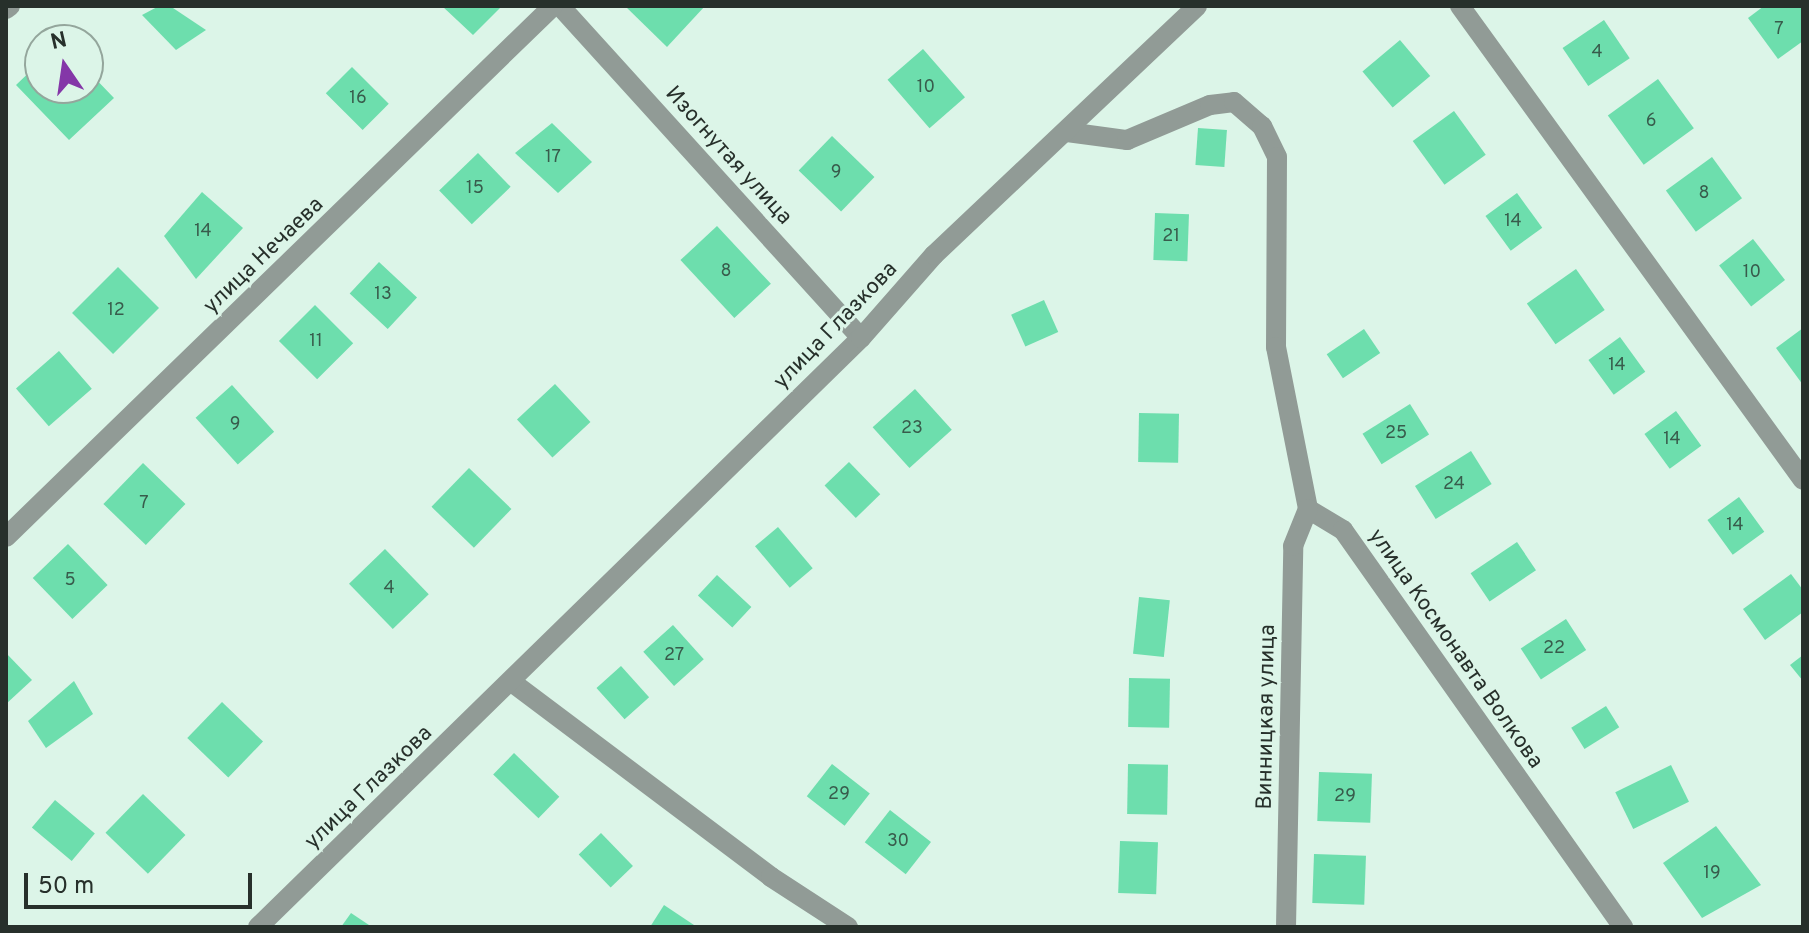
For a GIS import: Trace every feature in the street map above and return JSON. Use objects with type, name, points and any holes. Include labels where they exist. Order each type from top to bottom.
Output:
[{"type":"street","name":"улица Нечаева","points":[[6,537],[553,6]]},
{"type":"street","name":"Изогнутая улица","points":[[560,6],[861,338]]},
{"type":"street","name":"улица Глазкова","points":[[258,927],[513,683],[861,338],[934,255],[1197,6]]},
{"type":"street","points":[[1460,6],[1803,480]]},
{"type":"street","points":[[1067,132],[1127,140],[1210,105],[1234,102],[1262,126],[1277,157],[1276,347],[1308,509]]},
{"type":"street","name":"Винницкая улица","points":[[1286,927],[1293,546],[1308,509]]},
{"type":"street","name":"улица Космонавта Волкова","points":[[1308,509],[1343,530],[1623,927]]},
{"type":"street","points":[[513,683],[771,877],[848,927]]},
{"type":"building","points":[[159,6],[170,6],[206,30],[176,50],[142,15]]},
{"type":"building","points":[[442,6],[502,6],[473,35]]},
{"type":"building","points":[[625,6],[705,6],[667,47]]},
{"type":"building","points":[[1764,6],[1803,6],[1803,41],[1778,59],[1748,18]]},
{"type":"building","points":[[1604,20],[1630,58],[1588,86],[1563,48]]},
{"type":"building","points":[[1400,40],[1430,76],[1393,108],[1362,71]]},
{"type":"building","points":[[923,49],[965,97],[930,128],[888,80]]},
{"type":"building","points":[[352,67],[389,104],[363,130],[326,93]]},
{"type":"building","points":[[24,77],[24,93],[16,85]]},
{"type":"building","points":[[1658,79],[1694,128],[1644,165],[1608,115]]},
{"type":"building","points":[[104,88],[114,98],[69,140],[34,104],[104,104]]},
{"type":"building","points":[[1454,111],[1486,155],[1444,185],[1413,141]]},
{"type":"building","points":[[552,123],[592,162],[558,193],[515,153]]},
{"type":"building","points":[[1198,128],[1227,130],[1224,167],[1195,165]]},
{"type":"building","points":[[832,136],[874,177],[841,212],[799,171]]},
{"type":"building","points":[[478,153],[511,187],[472,224],[439,191]]},
{"type":"building","points":[[1712,157],[1742,198],[1696,232],[1666,191]]},
{"type":"building","points":[[202,192],[243,228],[196,279],[164,236]]},
{"type":"building","points":[[1517,193],[1542,228],[1511,251],[1485,216]]},
{"type":"building","points":[[1155,213],[1189,214],[1187,261],[1153,260]]},
{"type":"building","points":[[717,226],[771,284],[734,318],[680,260]]},
{"type":"building","points":[[1753,239],[1785,280],[1751,306],[1719,265]]},
{"type":"building","points":[[379,262],[417,297],[388,329],[350,293]]},
{"type":"building","points":[[118,267],[159,308],[113,354],[72,313]]},
{"type":"building","points":[[1576,269],[1605,310],[1556,344],[1527,303]]},
{"type":"building","points":[[1044,300],[1058,332],[1025,347],[1011,315]]},
{"type":"building","points":[[315,305],[353,343],[317,379],[279,341]]},
{"type":"building","points":[[1803,328],[1803,385],[1776,348]]},
{"type":"building","points":[[1364,329],[1380,353],[1343,378],[1327,354]]},
{"type":"building","points":[[1620,337],[1645,372],[1614,395],[1588,360]]},
{"type":"building","points":[[59,351],[92,389],[49,426],[16,388]]},
{"type":"building","points":[[555,384],[590,422],[552,457],[517,419]]},
{"type":"building","points":[[232,385],[274,432],[238,465],[196,418]]},
{"type":"building","points":[[915,389],[952,430],[909,468],[873,427]]},
{"type":"building","points":[[1410,404],[1429,435],[1382,464],[1363,434]]},
{"type":"building","points":[[1676,411],[1701,446],[1670,469],[1644,434]]},
{"type":"building","points":[[1139,413],[1179,414],[1178,463],[1138,462]]},
{"type":"building","points":[[1471,451],[1492,484],[1436,519],[1415,486]]},
{"type":"building","points":[[849,462],[880,494],[856,518],[825,486]]},
{"type":"building","points":[[143,463],[185,504],[146,545],[103,504]]},
{"type":"building","points":[[469,468],[511,509],[474,548],[431,507]]},
{"type":"building","points":[[1739,497],[1764,532],[1733,555],[1707,520]]},
{"type":"building","points":[[778,527],[813,568],[790,588],[755,546]]},
{"type":"building","points":[[1517,542],[1536,570],[1490,602],[1471,573]]},
{"type":"building","points":[[68,544],[108,585],[72,619],[33,578]]},
{"type":"building","points":[[385,549],[429,594],[393,629],[349,584]]},
{"type":"building","points":[[1791,574],[1803,590],[1803,612],[1765,640],[1743,609]]},
{"type":"building","points":[[717,575],[751,607],[732,628],[698,595]]},
{"type":"building","points":[[1139,597],[1170,600],[1164,657],[1133,654]]},
{"type":"building","points":[[1566,619],[1586,650],[1541,679],[1521,648]]},
{"type":"building","points":[[673,625],[704,659],[674,686],[643,652]]},
{"type":"building","points":[[6,653],[32,680],[6,704]]},
{"type":"building","points":[[1803,655],[1803,681],[1790,665]]},
{"type":"building","points":[[621,666],[649,697],[625,719],[596,688]]},
{"type":"building","points":[[1129,678],[1170,679],[1169,728],[1128,727]]},
{"type":"building","points":[[74,681],[93,714],[46,748],[28,721]]},
{"type":"building","points":[[222,702],[263,742],[228,778],[187,738]]},
{"type":"building","points":[[1606,706],[1619,727],[1584,749],[1571,728]]},
{"type":"building","points":[[514,753],[559,797],[538,818],[493,775]]},
{"type":"building","points":[[832,764],[870,794],[845,826],[807,796]]},
{"type":"building","points":[[1128,764],[1168,765],[1167,815],[1127,814]]},
{"type":"building","points":[[1671,765],[1689,802],[1633,829],[1615,792]]},
{"type":"building","points":[[1319,772],[1372,774],[1370,823],[1317,821]]},
{"type":"building","points":[[143,794],[185,835],[148,874],[105,833]]},
{"type":"building","points":[[55,800],[95,833],[72,861],[32,828]]},
{"type":"building","points":[[890,810],[931,842],[906,874],[865,842]]},
{"type":"building","points":[[1716,826],[1761,885],[1702,918],[1663,863]]},
{"type":"building","points":[[601,833],[633,866],[611,888],[579,855]]},
{"type":"building","points":[[1120,841],[1158,842],[1156,894],[1118,893]]},
{"type":"building","points":[[1314,854],[1366,856],[1364,905],[1312,903]]},
{"type":"building","points":[[664,905],[697,927],[650,927]]},
{"type":"building","points":[[351,913],[372,927],[341,927]]}]
